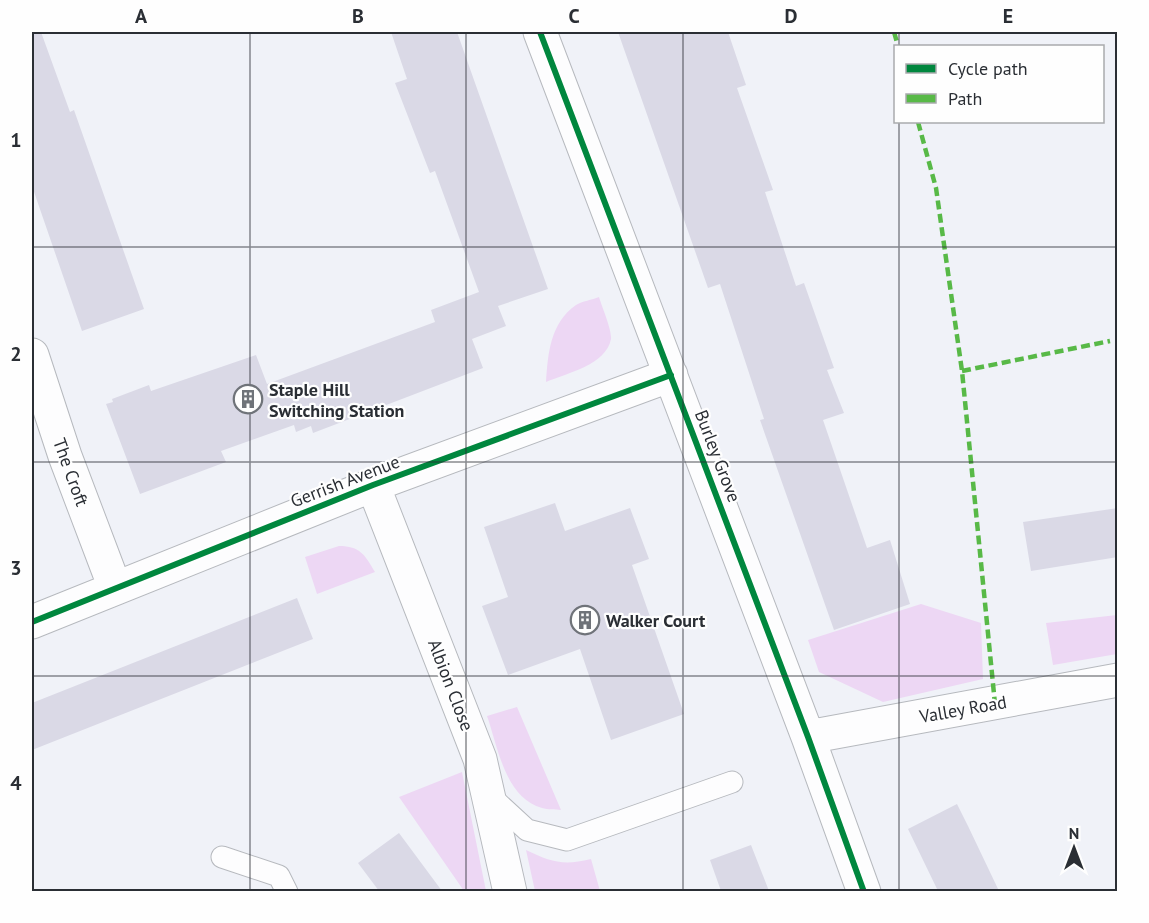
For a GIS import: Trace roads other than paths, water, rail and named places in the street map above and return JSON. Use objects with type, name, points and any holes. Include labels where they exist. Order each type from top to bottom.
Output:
[{"type":"street","name":"Burley Grove","points":[[540,32],[672,375],[864,891]]},
{"type":"street","name":"The Croft","points":[[32,355],[65,456],[115,588]]},
{"type":"street","name":"Gerrish Avenue","points":[[32,622],[373,485],[672,375]]},
{"type":"street","name":"Albion Close","points":[[373,485],[480,759],[510,891]]},
{"type":"street","name":"Valley Road","points":[[808,737],[1118,680]]},
{"type":"lane","points":[[488,795],[527,830],[567,840],[732,782]]},
{"type":"lane","points":[[222,857],[279,876],[287,891]]},
{"type":"place","name":"Staple Hill Switching Station","points":[[248,399]]},
{"type":"place","name":"Walker Court","points":[[585,620]]}]
